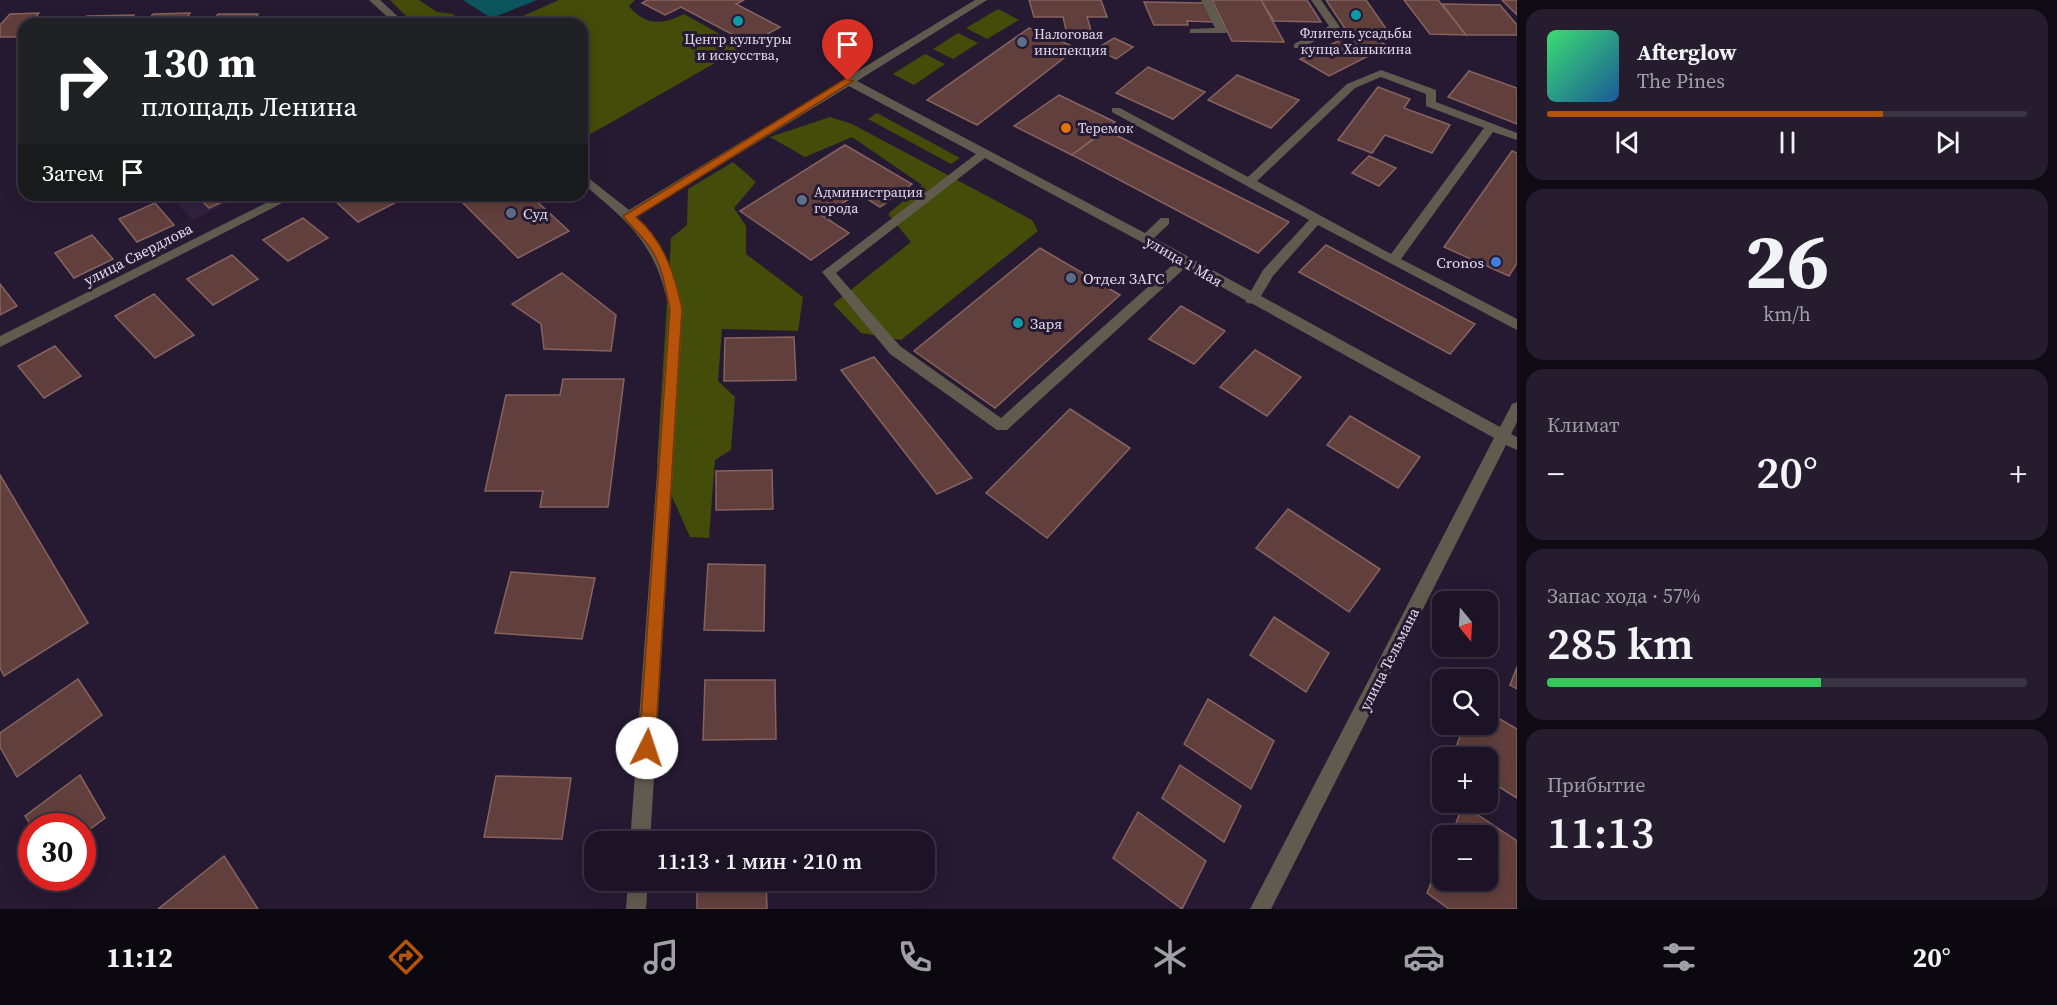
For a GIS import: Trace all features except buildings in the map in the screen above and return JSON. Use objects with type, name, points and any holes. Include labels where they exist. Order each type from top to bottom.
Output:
[{"type":"street","points":[[374,0],[394,18]]},
{"type":"street","points":[[1194,31],[1222,31],[1206,0]]},
{"type":"street","points":[[1298,46],[1335,27],[1316,0]]},
{"type":"street","points":[[629,216],[979,2]]},
{"type":"street","points":[[1250,182],[1351,86],[1382,73],[1432,92],[1431,104],[1517,137]]},
{"type":"street","name":"улица 1 Мая","points":[[848,81],[1146,239],[1252,300],[1510,441]]},
{"type":"street","points":[[1116,110],[1393,261],[1517,325]]},
{"type":"street","points":[[1393,261],[1491,128]]},
{"type":"street","points":[[985,153],[828,272],[895,350],[1002,426],[1185,261]]},
{"type":"street","points":[[588,182],[639,225],[659,253],[669,278],[676,309],[641,831]]},
{"type":"street","name":"улица Свердлова","points":[[0,342],[280,201]]},
{"type":"street","points":[[1252,300],[1268,273],[1317,219]]},
{"type":"street","points":[[1146,239],[1165,221]]},
{"type":"street","name":"улица Тельмана","points":[[1260,909],[1510,441],[1517,408]]},
{"type":"street","points":[[636,909],[637,891]]},
{"type":"shaded area","points":[[463,0],[537,0],[494,17],[488,16]]},
{"type":"shaded area","points":[[175,201],[231,201],[193,220]]},
{"type":"green space","points":[[390,0],[419,0],[437,12],[454,14],[455,18],[408,18]]},
{"type":"green space","points":[[559,0],[635,0],[629,6],[641,17],[662,22],[684,14],[743,47],[588,136],[588,18],[518,18]]},
{"type":"green space","points":[[998,9],[1019,20],[987,39],[966,28]]},
{"type":"green space","points":[[958,33],[978,43],[953,59],[933,49]]},
{"type":"green space","points":[[925,54],[945,64],[914,85],[893,74]]},
{"type":"green space","points":[[877,113],[960,158],[951,164],[868,119]]},
{"type":"green space","points":[[830,117],[852,124],[1032,220],[1038,231],[901,340],[861,333],[833,304],[911,242],[888,214],[922,185],[852,137],[805,157],[770,137]]},
{"type":"green space","points":[[733,162],[756,182],[734,208],[746,226],[746,254],[803,297],[798,331],[722,329],[718,381],[735,397],[731,450],[715,460],[709,538],[690,537],[657,463],[671,238],[687,225],[688,189]]},
{"type":"place","name":"Флигель усадьбы купца Ханыкина","points":[[1356,15]]},
{"type":"place","name":"Центр культуры и искусства,","points":[[738,21]]},
{"type":"place","name":"Налоговая инспекция","points":[[1022,42]]},
{"type":"place","name":"Теремок","points":[[1066,128]]},
{"type":"place","name":"Администрация города","points":[[802,200]]},
{"type":"place","name":"Суд","points":[[511,213]]},
{"type":"place","name":"Cronos","points":[[1496,262]]},
{"type":"place","name":"Отдел ЗАГС","points":[[1071,278]]},
{"type":"place","name":"Заря","points":[[1018,323]]},
{"type":"route","points":[[647,748],[676,309],[674,293],[659,253],[639,225],[629,216],[848,81]]}]
